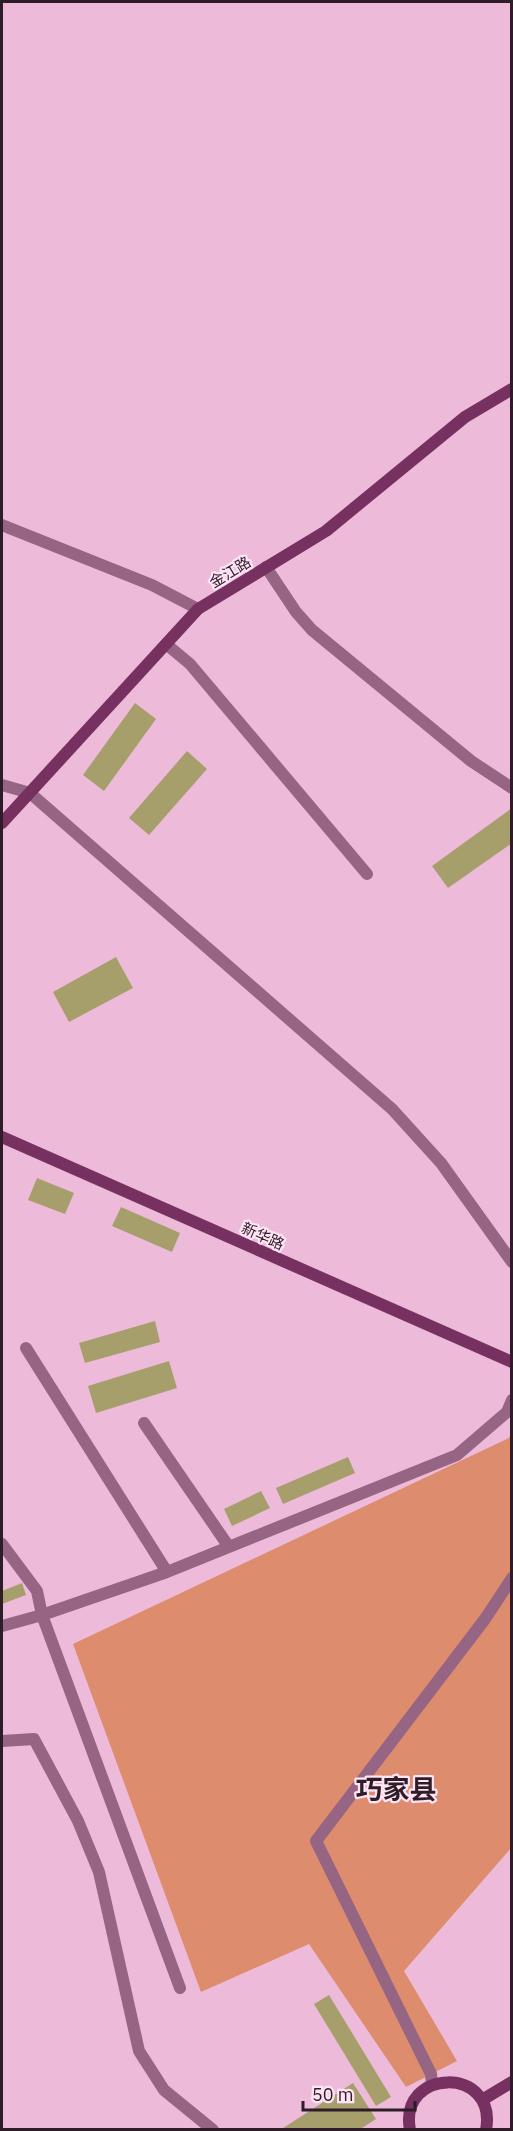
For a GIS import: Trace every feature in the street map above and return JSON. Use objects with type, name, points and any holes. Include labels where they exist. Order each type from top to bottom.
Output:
[{"type":"street","name":"金江路","points":[[2,823],[198,609],[326,531],[465,417],[512,389]]},
{"type":"street","points":[[2,525],[152,585],[198,609]]},
{"type":"street","points":[[266,567],[296,612],[312,630],[471,761],[512,788]]},
{"type":"street","points":[[166,644],[190,664],[367,874]]},
{"type":"street","points":[[2,785],[30,793],[392,1109],[441,1163],[512,1262]]},
{"type":"street","name":"新华路","points":[[2,1137],[512,1362]]},
{"type":"street","points":[[26,1348],[167,1572]]},
{"type":"street","points":[[2,1626],[42,1615],[167,1572],[457,1455],[507,1412],[512,1400]]},
{"type":"street","points":[[144,1423],[229,1547]]},
{"type":"street","points":[[2,1544],[37,1591],[42,1615],[180,1988]]},
{"type":"street","points":[[432,2085],[431,2074],[316,1841],[485,1619],[512,1578]]},
{"type":"street","points":[[2,1741],[34,1739],[78,1821],[99,1872],[139,2051],[164,2090],[213,2130]]},
{"type":"street","points":[[410,2130],[409,2113],[417,2096],[432,2085],[441,2082],[460,2083],[482,2100],[487,2118],[486,2130]]},
{"type":"street","points":[[482,2100],[512,2082]]},
{"type":"shaded area","points":[[511,1433],[511,1848],[404,1971],[457,2061],[406,2087],[309,1944],[201,1992],[73,1644],[509,1438]]},
{"type":"building","points":[[135,703],[156,719],[104,791],[83,775]]},
{"type":"building","points":[[187,751],[207,769],[149,835],[129,818]]},
{"type":"building","points":[[512,808],[512,843],[448,888],[432,866]]},
{"type":"building","points":[[116,957],[133,988],[69,1022],[53,992]]},
{"type":"building","points":[[37,1178],[74,1193],[65,1214],[28,1200]]},
{"type":"building","points":[[121,1207],[180,1233],[172,1252],[112,1226]]},
{"type":"building","points":[[155,1321],[160,1342],[85,1363],[79,1343]]},
{"type":"building","points":[[169,1361],[177,1388],[96,1413],[88,1386]]},
{"type":"building","points":[[348,1457],[355,1473],[283,1504],[276,1488]]},
{"type":"building","points":[[261,1491],[270,1508],[232,1526],[224,1509]]},
{"type":"building","points":[[22,1583],[26,1595],[2,1604],[2,1591]]},
{"type":"building","points":[[329,1995],[391,2097],[376,2106],[314,2004]]},
{"type":"building","points":[[353,2083],[376,2119],[359,2130],[280,2130]]},
{"type":"district","name":"巧家县","points":[[396,1788]]}]
